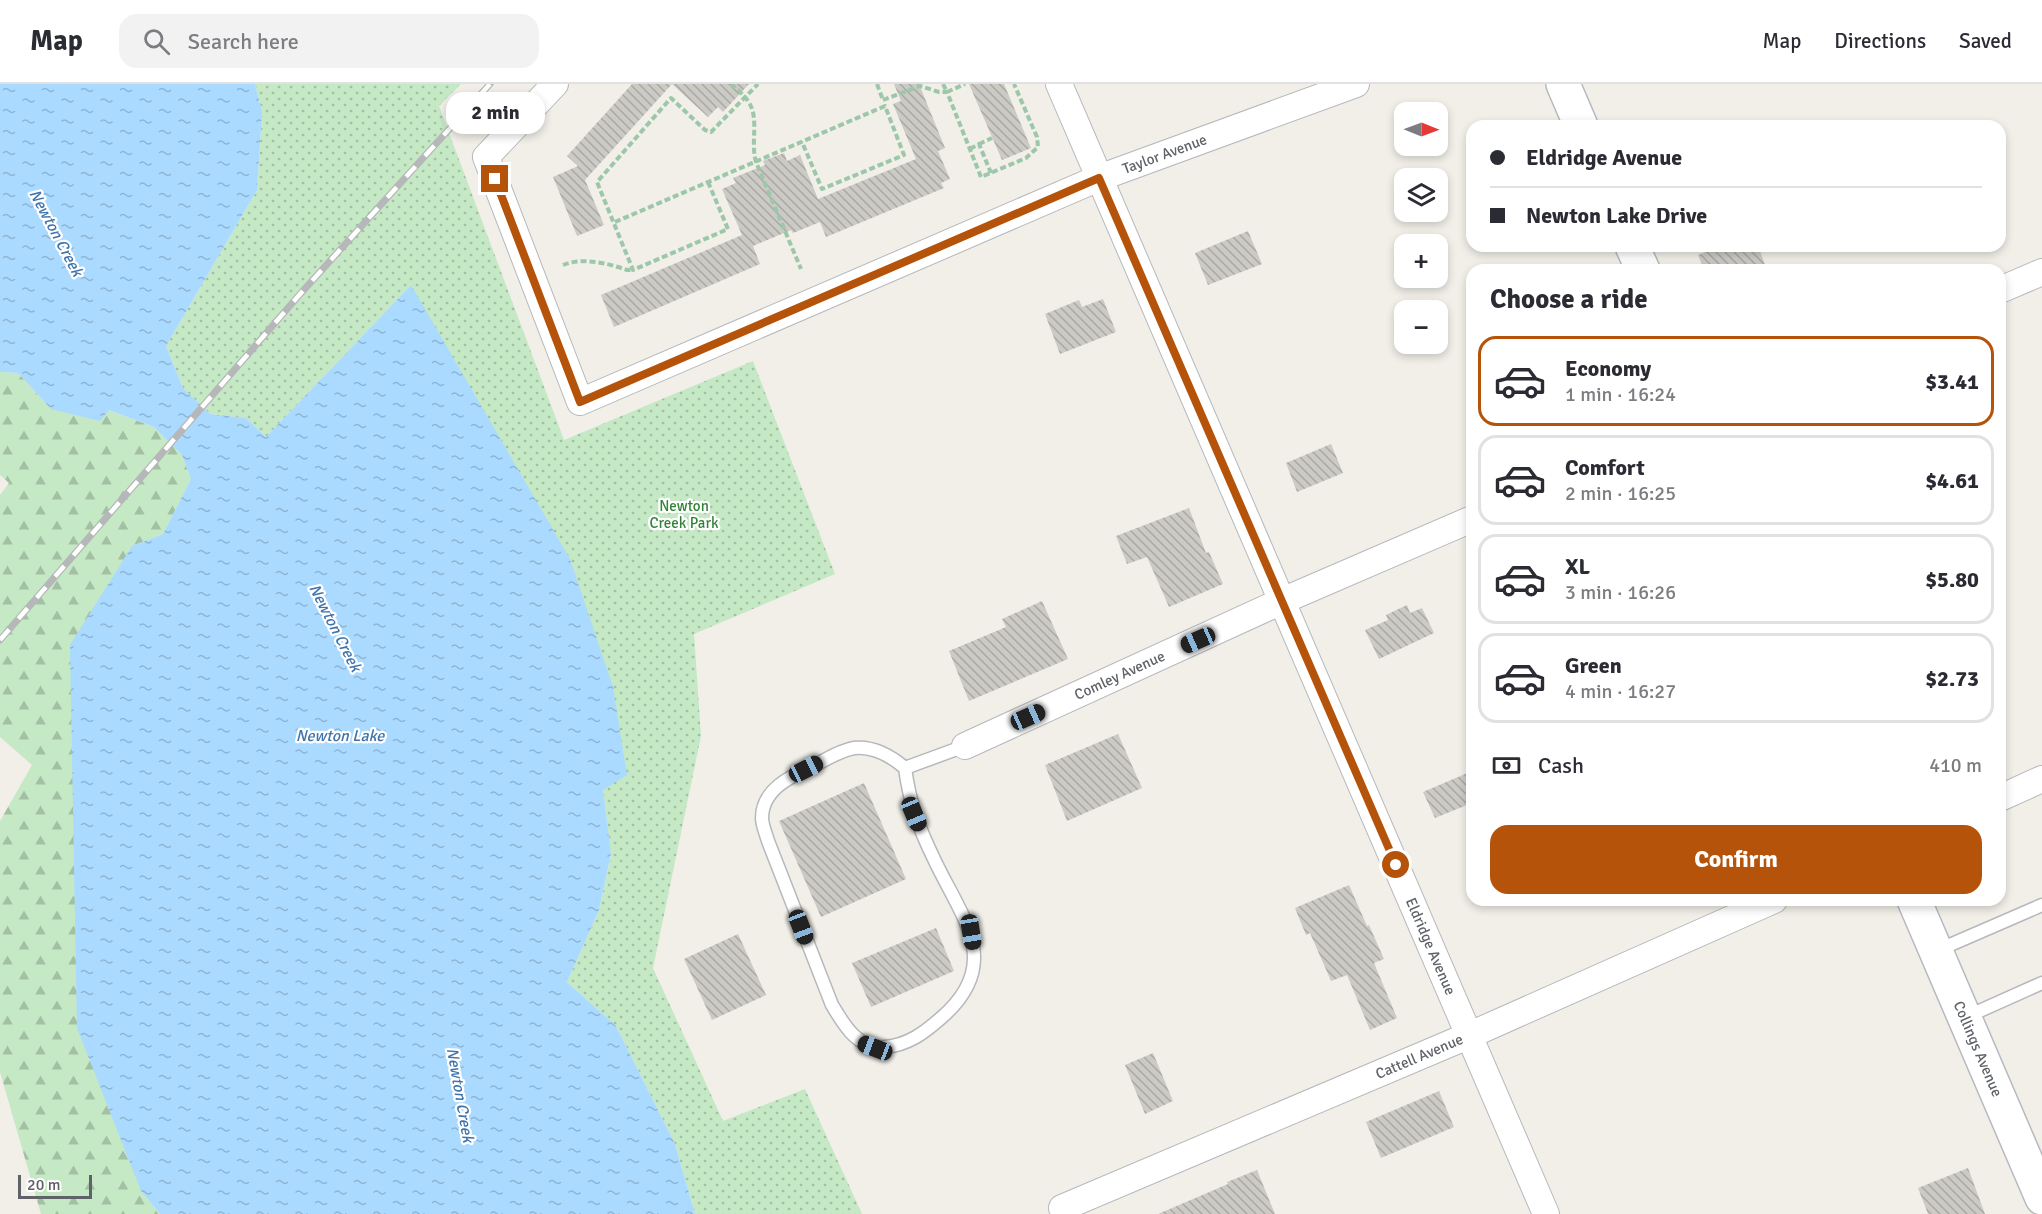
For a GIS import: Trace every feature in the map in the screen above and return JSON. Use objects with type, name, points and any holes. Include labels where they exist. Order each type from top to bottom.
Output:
[{"type":"main road","points":[[1563,84],[1578,120]]},
{"type":"main road","name":"Collings Avenue","points":[[1917,906],[2042,1198]]},
{"type":"street","name":"Taylor Avenue","points":[[555,84],[486,157],[580,402],[1099,178],[1356,84]]},
{"type":"street","name":"Eldridge Avenue","points":[[1059,84],[1546,1214]]},
{"type":"street","points":[[2006,287],[2042,272]]},
{"type":"street","name":"Comley Avenue","points":[[965,746],[1282,601],[1466,522]]},
{"type":"street","points":[[2006,795],[2042,779]]},
{"type":"street","name":"Cattell Avenue","points":[[1062,1208],[1470,1035],[1760,906]]},
{"type":"lane","points":[[905,768],[965,746]]},
{"type":"lane","points":[[855,748],[875,750],[893,758],[905,768],[914,814],[934,861],[971,932],[974,950],[972,975],[954,1007],[919,1036],[893,1046],[875,1048],[862,1043],[846,1029],[832,1005],[778,868],[762,819],[768,798],[778,786],[791,776],[836,754],[855,748]]},
{"type":"lane","points":[[1936,951],[2042,905]]},
{"type":"lane","points":[[1965,1018],[2042,983]]},
{"type":"path","points":[[731,84],[744,97],[753,112],[753,150],[756,162],[801,269]]},
{"type":"path","points":[[633,270],[597,182],[670,98],[708,132],[716,129],[758,84]]},
{"type":"path","points":[[802,142],[822,189],[904,155],[877,84]]},
{"type":"path","points":[[943,84],[981,177],[1026,158],[1038,147],[1037,137],[1014,84]]},
{"type":"path","points":[[883,100],[920,86],[947,92],[965,84]]},
{"type":"path","points":[[615,222],[885,106]]},
{"type":"path","points":[[970,149],[992,138]]},
{"type":"path","points":[[979,144],[991,173]]},
{"type":"path","points":[[563,266],[571,262],[585,261],[633,270],[728,230],[708,182]]},
{"type":"green space","name":"Newton Creek Park","points":[[255,84],[461,84],[439,106],[564,440],[753,361],[835,574],[694,634],[701,736],[653,968],[723,1121],[805,1089],[862,1214],[695,1214],[675,1144],[616,1026],[567,982],[599,910],[611,855],[603,790],[411,285],[266,437],[246,418],[210,414],[183,388],[166,346],[257,190],[262,112]]},
{"type":"green space","points":[[0,372],[18,373],[51,409],[109,410],[154,427],[182,455],[191,479],[163,534],[132,546],[141,1191],[160,1214],[41,1214],[0,1072],[0,821],[32,765],[0,737],[0,495],[9,483],[0,475]]},
{"type":"water","name":"Newton Lake","points":[[0,84],[255,84],[262,112],[257,190],[166,346],[183,388],[210,414],[246,418],[266,437],[411,285],[570,559],[613,687],[627,775],[603,790],[611,854],[599,910],[567,982],[616,1026],[675,1144],[695,1214],[160,1214],[141,1191],[77,1028],[70,645],[132,546],[163,534],[191,479],[182,455],[154,427],[109,410],[100,421],[51,409],[18,373],[0,372]]},
{"type":"building","points":[[632,84],[672,84],[585,180],[604,225],[577,236],[553,177],[578,166],[567,156]]},
{"type":"building","points":[[672,84],[749,84],[723,112],[718,107],[708,117]]},
{"type":"building","points":[[894,84],[919,84],[945,148],[938,151],[950,179],[941,183],[944,188],[826,237],[820,222],[793,233],[791,230],[753,246],[760,264],[614,327],[601,295],[742,235],[722,189],[736,183],[733,178],[765,165],[763,161],[784,153],[787,161],[800,155],[818,199],[916,159],[893,104],[901,101]]},
{"type":"building","points":[[969,84],[1004,84],[1031,148],[1002,160]]},
{"type":"building","points":[[1248,231],[1262,264],[1208,285],[1195,253]]},
{"type":"building","points":[[1705,252],[1760,252],[1765,264],[1702,264],[1698,255]]},
{"type":"building","points":[[1103,299],[1116,332],[1060,354],[1045,314],[1079,300],[1082,307]]},
{"type":"building","points":[[1331,444],[1343,473],[1297,492],[1286,463]]},
{"type":"building","points":[[1189,508],[1206,553],[1209,552],[1223,584],[1169,607],[1147,557],[1127,564],[1116,536]]},
{"type":"building","points":[[1042,601],[1068,659],[969,701],[949,651],[1006,627],[1002,619]]},
{"type":"building","points":[[1407,605],[1410,613],[1422,608],[1434,633],[1379,659],[1365,630],[1388,620],[1386,615]]},
{"type":"building","points":[[1118,734],[1142,788],[1067,821],[1045,765]]},
{"type":"building","points":[[1466,774],[1466,805],[1435,818],[1423,792]]},
{"type":"building","points":[[864,783],[906,879],[821,917],[779,821]]},
{"type":"building","points":[[1349,885],[1384,959],[1374,963],[1397,1018],[1370,1030],[1347,975],[1331,981],[1310,933],[1306,935],[1295,908]]},
{"type":"building","points":[[936,928],[954,971],[871,1007],[852,963]]},
{"type":"building","points":[[738,934],[766,995],[712,1020],[684,959]]},
{"type":"building","points":[[1153,1053],[1173,1101],[1145,1114],[1125,1065]]},
{"type":"building","points":[[1439,1091],[1454,1127],[1381,1158],[1366,1122]]},
{"type":"building","points":[[1968,1168],[1985,1214],[1928,1214],[1918,1188]]},
{"type":"building","points":[[1257,1170],[1275,1214],[1158,1214],[1228,1184],[1227,1182]]},
{"type":"railway","points":[[0,640],[301,293],[490,84]]},
{"type":"route","points":[[495,179],[580,402],[1099,178],[1396,865]]},
{"type":"water label","name":"Newton Creek","points":[[56,233]]},
{"type":"water label","name":"Newton Creek","points":[[335,628]]},
{"type":"water label","name":"Newton Creek","points":[[460,1095]]}]
